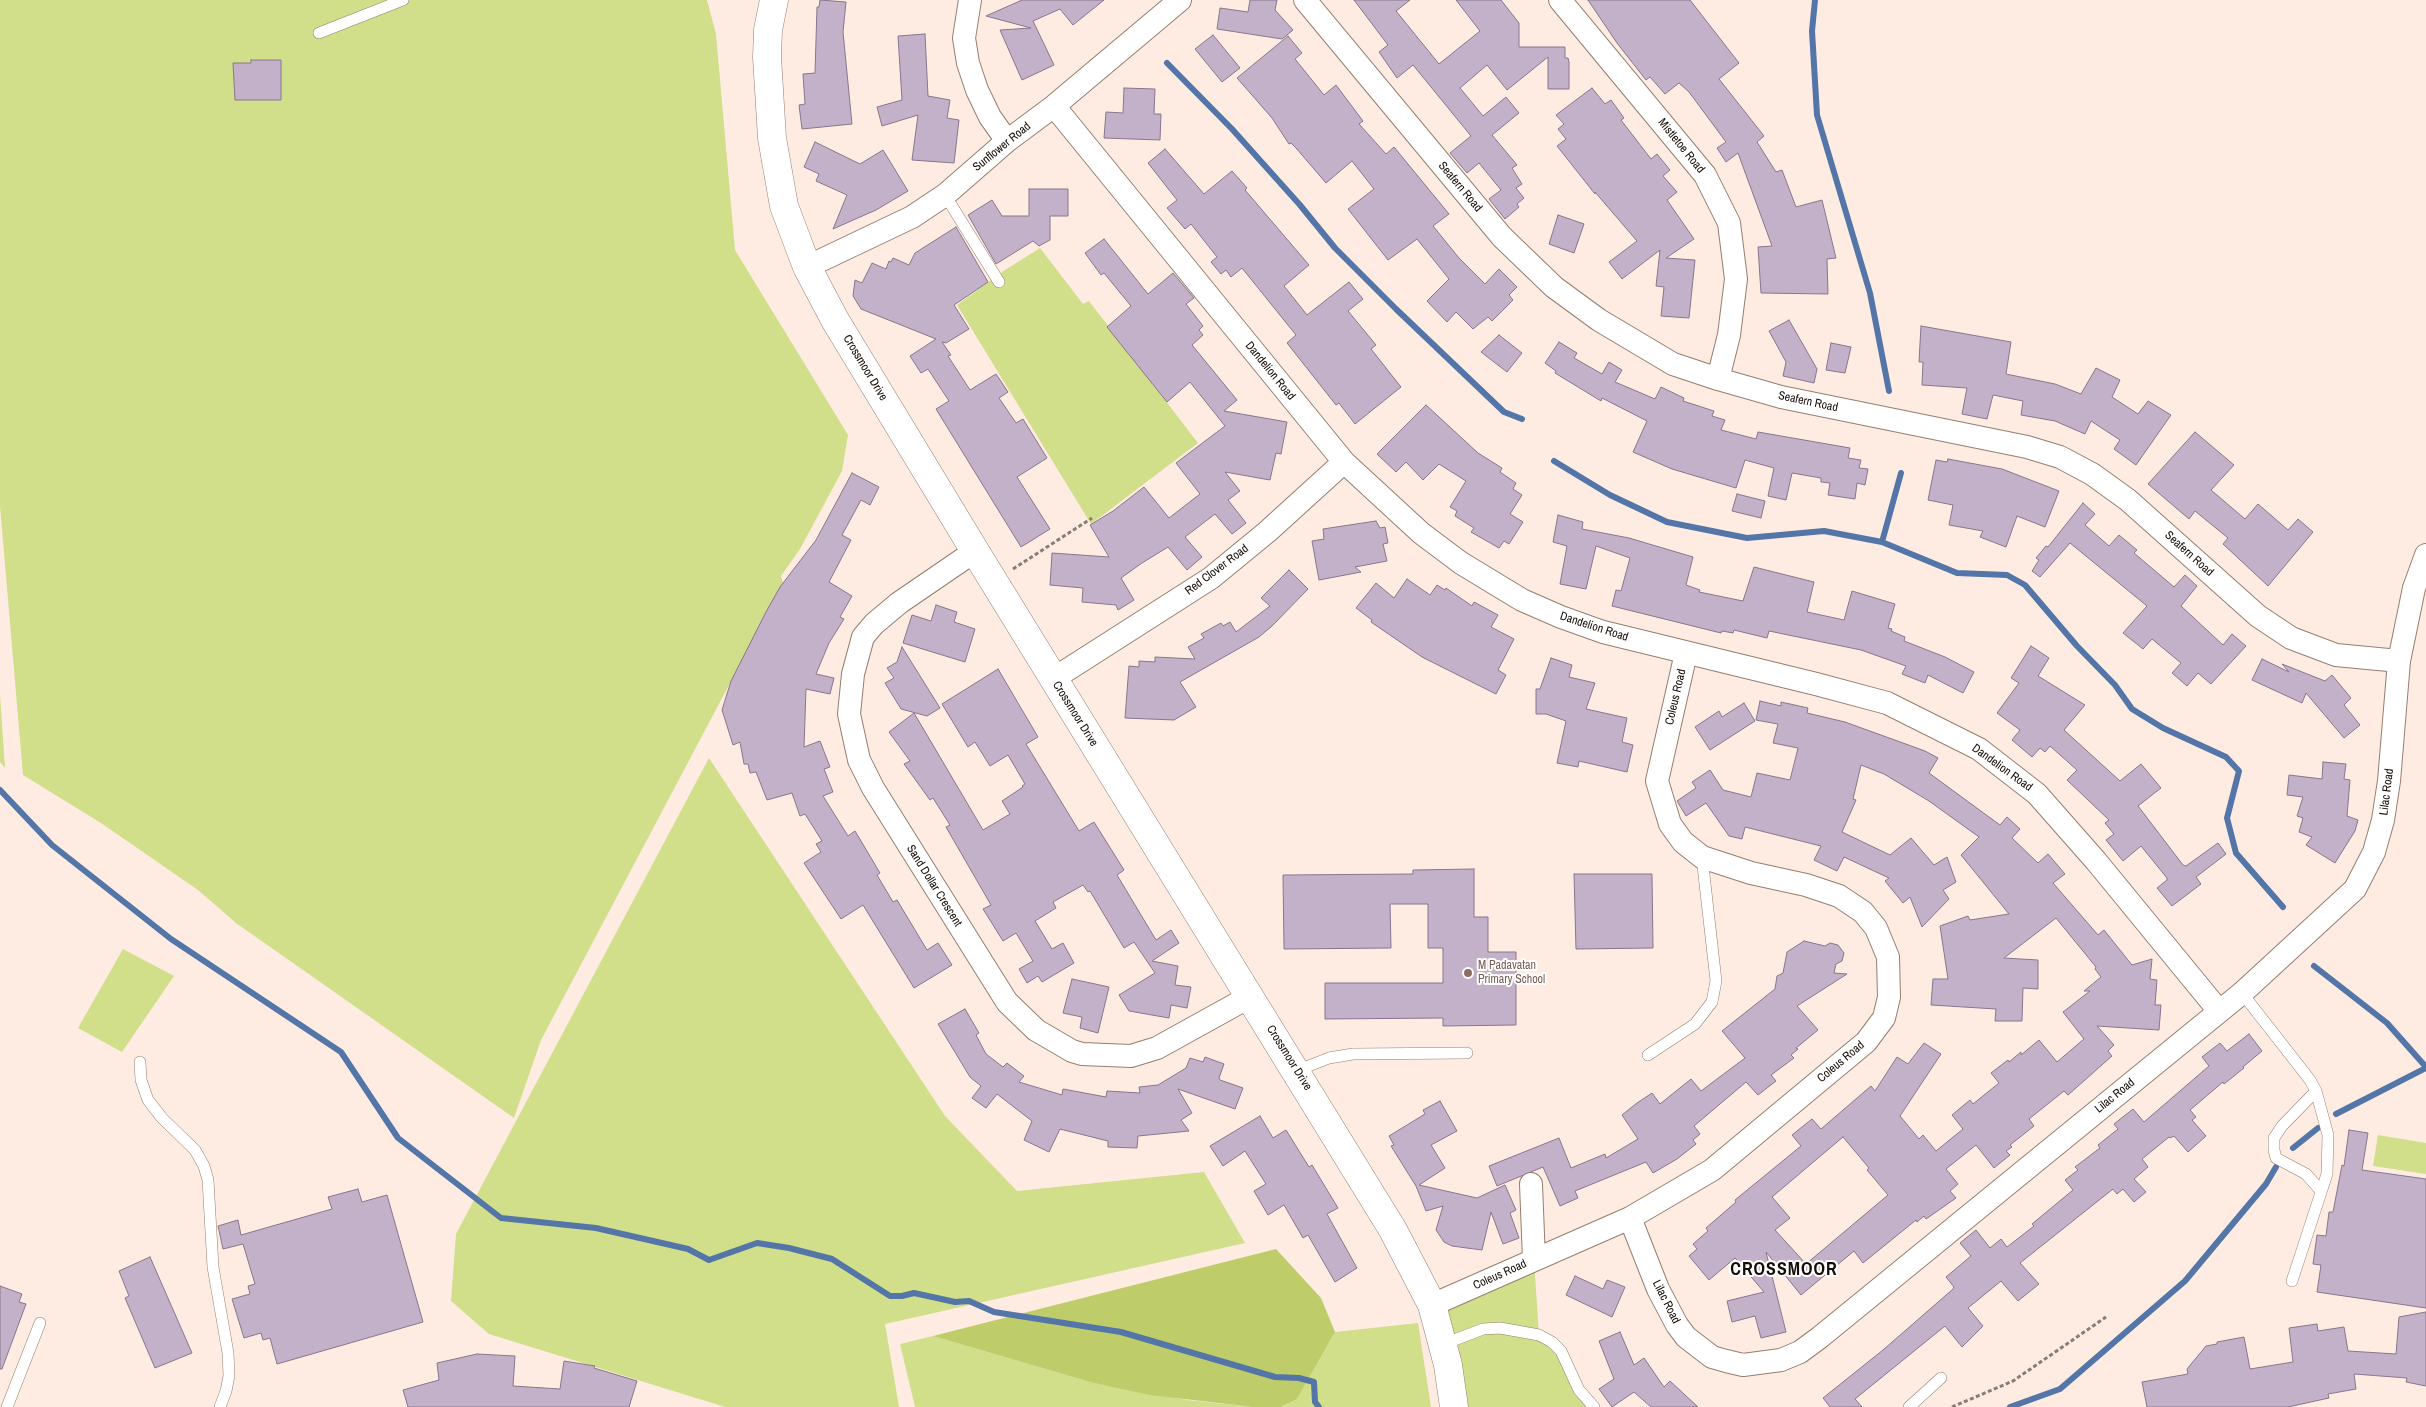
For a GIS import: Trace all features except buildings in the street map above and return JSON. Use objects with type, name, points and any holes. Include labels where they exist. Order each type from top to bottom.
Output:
[{"type":"street","name":"Crossmoor Drive","points":[[774,0],[768,30],[767,57],[772,138],[784,206],[807,267],[836,320],[1053,679],[1251,996],[1394,1230],[1432,1304],[1444,1344],[1454,1407]]},
{"type":"street","points":[[970,0],[964,38],[968,64],[977,90],[990,117],[1007,141]]},
{"type":"street","name":"Sunflower Road","points":[[807,267],[912,217],[945,195],[1007,141],[1054,106],[1180,0]]},
{"type":"street","name":"Seafern Road","points":[[1305,0],[1502,238],[1554,287],[1599,320],[1673,364],[1718,379],[1781,397],[2027,447],[2060,458],[2092,474],[2128,500],[2258,616],[2291,638],[2336,655],[2398,661]]},
{"type":"street","name":"Mistletoe Road","points":[[1560,0],[1705,175],[1728,223],[1736,278],[1729,335],[1718,379]]},
{"type":"street","name":"Dandelion Road","points":[[1054,106],[1344,462],[1421,533],[1461,563],[1522,600],[1603,632],[1887,703],[1979,749],[2037,794],[2096,862],[2219,1011]]},
{"type":"street","name":"Red Clover Road","points":[[1053,679],[1211,578],[1267,532],[1344,462]]},
{"type":"street","name":"Sand Dollar Crescent","points":[[975,551],[899,603],[874,624],[863,637],[853,674],[849,714],[859,760],[873,788],[1007,1002],[1036,1030],[1072,1051],[1082,1054],[1130,1056],[1157,1048],[1251,996]]},
{"type":"street","name":"Lilac Road","points":[[1630,1218],[1658,1289],[1677,1325],[1686,1337],[1712,1356],[1726,1361],[1744,1365],[1781,1360],[1800,1352],[1819,1338],[2242,993],[2355,889],[2374,852],[2383,820],[2389,780],[2398,661],[2414,588],[2426,555]]},
{"type":"street","name":"Coleus Road","points":[[1432,1304],[1630,1218],[1712,1170],[1866,1042],[1884,1018],[1889,997],[1888,957],[1876,928],[1863,912],[1839,896],[1806,885],[1751,873],[1702,857],[1683,842],[1670,824],[1657,781],[1686,653]]},
{"type":"street","points":[[1531,1184],[1534,1260]]},
{"type":"lane","points":[[319,33],[403,0]]},
{"type":"lane","points":[[945,195],[1000,282]]},
{"type":"lane","points":[[1648,1056],[1694,1024],[1712,1002],[1716,980],[1702,857]]},
{"type":"lane","points":[[2242,993],[2310,1080],[2316,1091],[2328,1135],[2327,1174],[2292,1281]]},
{"type":"lane","points":[[1296,1071],[1329,1058],[1353,1054],[1467,1053]]},
{"type":"lane","points":[[140,1062],[141,1080],[148,1100],[162,1118],[195,1150],[204,1166],[208,1180],[213,1267],[228,1353],[229,1376],[220,1407]]},
{"type":"lane","points":[[2316,1091],[2282,1126],[2274,1138],[2274,1150],[2276,1158],[2306,1174],[2322,1192]]},
{"type":"lane","points":[[7,1407],[40,1323]]},
{"type":"lane","points":[[1444,1344],[1483,1329],[1500,1328],[1539,1335],[1552,1342],[1561,1351],[1579,1390],[1594,1407]]},
{"type":"lane","points":[[1909,1407],[1941,1378]]},
{"type":"path","points":[[994,582],[1092,518]]},
{"type":"path","points":[[1952,1407],[2013,1381],[2106,1317]]},
{"type":"green space","points":[[0,0],[707,0],[716,34],[735,250],[848,435],[842,471],[800,549],[781,576],[783,583],[541,1040],[514,1118],[236,923],[198,890],[101,823],[23,775],[0,506]]},
{"type":"green space","points":[[1040,248],[1083,304],[1089,301],[1198,443],[1091,524],[957,305],[1002,272]]},
{"type":"green space","points":[[0,695],[5,768],[0,762]]},
{"type":"green space","points":[[709,758],[945,1116],[1017,1191],[1204,1172],[1245,1243],[885,1324],[899,1407],[725,1407],[489,1334],[451,1301],[456,1234]]},
{"type":"green space","points":[[123,949],[174,976],[122,1052],[78,1028]]},
{"type":"green space","points":[[2378,1135],[2426,1143],[2426,1174],[2373,1166]]},
{"type":"green space","points":[[1276,1249],[1321,1298],[1335,1332],[1297,1399],[1280,1407],[1253,1407],[1150,1395],[1090,1382],[933,1336]]},
{"type":"green space","points":[[1534,1260],[1539,1335],[1552,1342],[1595,1407],[1451,1407],[1432,1305]]},
{"type":"green space","points":[[1418,1323],[1431,1407],[1280,1407],[1297,1399],[1335,1332]]},
{"type":"green space","points":[[933,1336],[1090,1382],[1187,1400],[1253,1407],[915,1407],[900,1344]]},
{"type":"waterway","points":[[1815,0],[1812,31],[1817,115],[1870,293],[1889,391]]},
{"type":"waterway","points":[[1167,63],[1232,129],[1300,205],[1335,248],[1504,412],[1522,419]]},
{"type":"waterway","points":[[1554,461],[1610,495],[1667,522],[1747,538],[1824,531],[1882,542],[1957,573],[2007,575],[2025,585],[2077,646],[2115,685],[2132,709],[2163,728],[2226,757],[2239,771],[2227,818],[2236,853],[2283,907]]},
{"type":"waterway","points":[[1882,542],[1901,473]]},
{"type":"waterway","points":[[0,790],[52,845],[171,939],[341,1052],[398,1138],[501,1218],[596,1228],[688,1249],[709,1260],[757,1243],[789,1248],[832,1259],[890,1296],[914,1293],[955,1302],[969,1301],[994,1312],[1121,1332],[1275,1377],[1299,1378],[1314,1382],[1315,1402],[1319,1407]]},
{"type":"waterway","points":[[2314,966],[2387,1023],[2426,1067]]},
{"type":"waterway","points":[[2336,1114],[2426,1068]]},
{"type":"waterway","points":[[2293,1148],[2318,1128]]},
{"type":"waterway","points":[[2010,1407],[2060,1389],[2185,1281],[2266,1184],[2276,1167]]},
{"type":"place","name":"M Padavatan Primary School","points":[[1468,973]]},
{"type":"district","name":"CROSSMOOR","points":[[1784,1270]]}]
